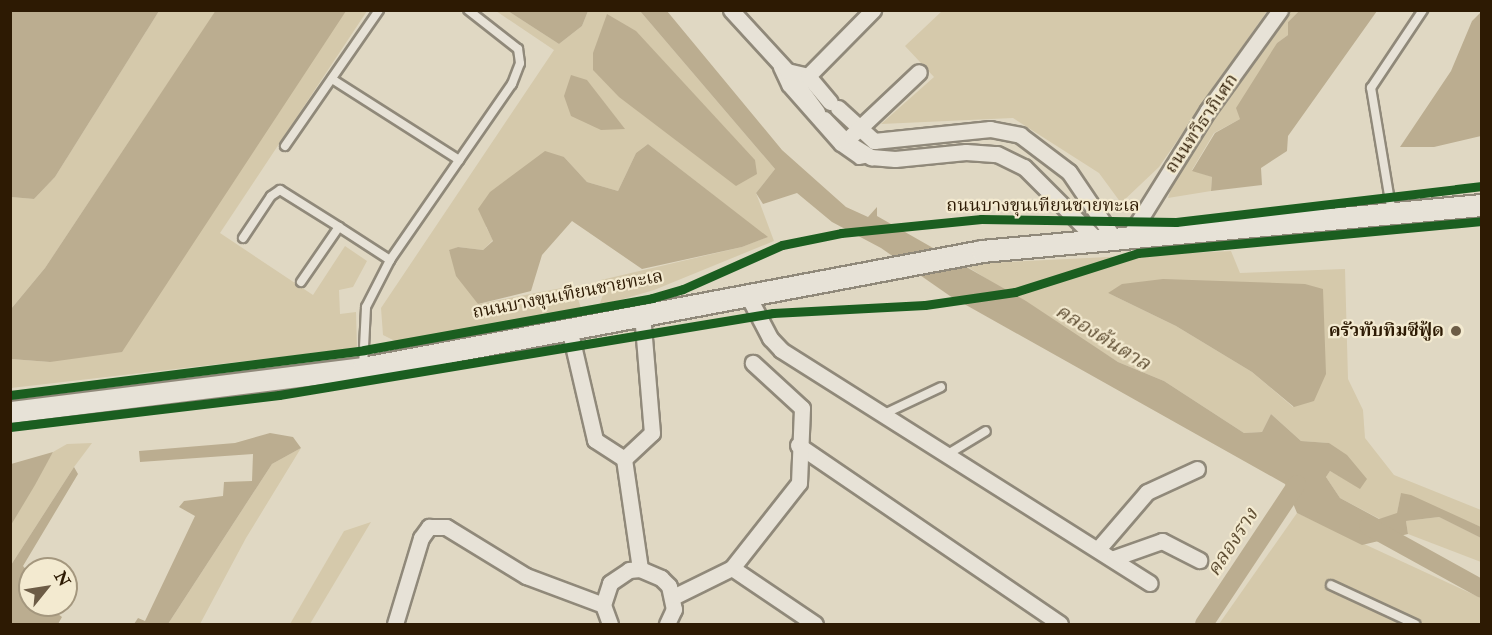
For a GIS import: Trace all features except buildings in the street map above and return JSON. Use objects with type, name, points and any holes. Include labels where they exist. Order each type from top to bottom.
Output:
[{"type":"main road","name":"ถนนบางขุนเทียนชายทะเล","points":[[10,412],[363,368],[945,257],[1482,204]]},
{"type":"street","points":[[730,10],[787,71],[796,88],[820,115],[845,141],[871,157],[895,159],[966,152],[997,154],[1024,167],[1113,240]]},
{"type":"street","points":[[796,88],[873,10]]},
{"type":"street","name":"ถนนทวีธาภิเศก","points":[[1113,240],[1280,10]]},
{"type":"street","points":[[787,71],[808,76],[859,130],[874,141],[890,142],[990,129],[1020,135],[1069,172],[1113,240]]},
{"type":"street","points":[[845,141],[919,72]]},
{"type":"street","points":[[747,294],[770,338],[781,350],[948,453],[1150,583]]},
{"type":"street","points":[[624,459],[652,433],[642,314]]},
{"type":"street","points":[[569,328],[596,440],[624,459],[640,569]]},
{"type":"street","points":[[673,597],[732,568],[799,483],[798,445],[802,408],[753,363]]},
{"type":"street","points":[[798,445],[1060,624]]},
{"type":"street","points":[[1098,549],[1147,492],[1197,469]]},
{"type":"street","points":[[395,624],[421,538],[429,527],[446,527],[526,576],[603,605]]},
{"type":"street","points":[[1114,558],[1162,541],[1199,560]]},
{"type":"street","points":[[732,568],[815,624]]},
{"type":"street","points":[[610,624],[603,605],[610,583],[629,570],[640,569],[661,578],[673,597],[674,609],[667,624]]},
{"type":"lane","points":[[285,146],[379,10]]},
{"type":"lane","points":[[363,368],[366,307],[390,260],[512,84],[520,63],[518,49],[468,10]]},
{"type":"lane","points":[[1393,214],[1371,88],[1423,10]]},
{"type":"lane","points":[[771,54],[787,87],[839,146],[858,160],[871,157]]},
{"type":"lane","points":[[332,79],[459,160]]},
{"type":"lane","points":[[243,238],[271,196],[280,190],[390,260]]},
{"type":"lane","points":[[301,282],[339,227]]},
{"type":"lane","points":[[884,414],[941,387]]},
{"type":"lane","points":[[948,453],[986,432]]},
{"type":"lane","points":[[1331,585],[1416,624]]},
{"type":"shaded area","points":[[11,10],[159,11],[55,177],[34,199],[11,197]]},
{"type":"shaded area","points":[[216,10],[346,11],[122,352],[50,362],[11,359],[11,309],[45,268]]},
{"type":"shaded area","points":[[159,11],[216,11],[45,268],[11,309],[11,197],[34,199],[55,177]]},
{"type":"shaded area","points":[[346,11],[367,11],[220,233],[313,295],[345,246],[367,261],[353,287],[339,290],[340,314],[356,312],[357,348],[11,388],[10,359],[50,362]]},
{"type":"shaded area","points":[[496,11],[508,11],[559,44],[582,26],[588,11],[640,11],[775,169],[756,193],[774,241],[654,290],[599,306],[605,289],[601,280],[742,247],[767,237],[648,144],[636,153],[618,191],[587,182],[564,157],[486,227],[493,240],[483,250],[458,247],[449,251],[478,304],[567,287],[577,296],[581,308],[399,343],[383,335],[381,308],[554,50]]},
{"type":"shaded area","points":[[508,11],[588,11],[582,26],[559,44]]},
{"type":"shaded area","points":[[640,11],[667,11],[782,150],[846,207],[868,217],[877,207],[877,216],[1026,301],[1118,362],[1164,381],[1244,433],[1262,432],[1271,414],[1301,441],[1329,443],[1347,455],[1367,479],[1360,489],[1330,471],[1326,477],[1340,498],[1379,519],[1397,513],[1401,493],[1411,495],[1481,527],[1481,538],[1439,517],[1406,521],[1408,534],[1362,545],[1297,513],[1285,484],[950,296],[881,248],[832,222],[797,193],[763,204],[756,193],[775,169]]},
{"type":"shaded area","points":[[942,11],[1267,11],[1159,167],[1121,203],[1099,173],[1013,118],[881,124],[934,77],[905,46]]},
{"type":"shaded area","points":[[1287,11],[1299,11],[1288,22],[1288,35],[1277,43],[1240,119],[1214,133],[1192,170],[1212,177],[1211,191],[1168,198],[1178,166]]},
{"type":"shaded area","points":[[1299,11],[1377,11],[1288,136],[1287,151],[1261,168],[1262,185],[1211,191],[1212,177],[1192,171],[1215,133],[1240,119],[1236,108],[1277,43],[1288,35],[1288,22]]},
{"type":"shaded area","points":[[1482,11],[1481,136],[1434,147],[1400,147],[1451,71],[1472,21]]},
{"type":"shaded area","points":[[607,14],[636,31],[755,160],[757,174],[736,186],[619,97],[593,70],[593,53]]},
{"type":"shaded area","points":[[571,75],[587,80],[625,129],[601,130],[571,116],[564,96]]},
{"type":"shaded area","points":[[648,144],[768,237],[742,247],[642,269],[572,221],[542,255],[531,291],[478,304],[456,276],[449,250],[458,247],[483,250],[493,241],[478,209],[490,192],[545,151],[564,157],[587,182],[618,191],[636,153]]},
{"type":"shaded area","points":[[1231,251],[1240,273],[1345,269],[1348,379],[1363,410],[1365,438],[1394,475],[1481,510],[1481,527],[1401,494],[1397,514],[1380,519],[1340,498],[1326,477],[1330,471],[1360,488],[1329,443],[1301,441],[1271,414],[1262,432],[1244,433],[1164,381],[1118,362],[968,267],[987,263]],"holes":[[[1236,284],[1305,284],[1293,407],[1252,372],[1176,326],[1108,293]]]},
{"type":"shaded area","points":[[1163,279],[1305,284],[1323,289],[1326,374],[1314,401],[1294,407],[1252,372],[1176,326],[1108,293],[1122,284]]},
{"type":"shaded area","points":[[270,433],[293,437],[301,448],[272,464],[168,624],[134,624],[138,618],[145,621],[195,516],[179,507],[184,501],[223,496],[224,482],[252,481],[253,454],[140,462],[139,451],[235,443]]},
{"type":"shaded area","points":[[92,443],[11,565],[10,525],[53,452],[67,444]]},
{"type":"shaded area","points":[[301,448],[246,538],[200,624],[168,624],[272,464]]},
{"type":"shaded area","points":[[53,452],[35,485],[11,525],[11,464]]},
{"type":"shaded area","points":[[74,467],[78,474],[28,557],[18,557],[18,617],[62,617],[58,624],[11,624],[11,565]]},
{"type":"shaded area","points":[[1297,513],[1481,598],[1481,624],[1219,624]]},
{"type":"shaded area","points":[[1439,517],[1481,538],[1481,562],[1408,534],[1406,521]]},
{"type":"shaded area","points":[[371,522],[310,624],[290,624],[344,531]]},
{"type":"waterway","name":"คลองราง","points":[[1204,624],[1297,484]]},
{"type":"waterway","name":"คลองต้นตาล","points":[[1368,526],[1482,589]]},
{"type":"cycle path","points":[[10,395],[364,350],[652,298],[683,289],[782,245],[841,233],[981,219],[1176,222],[1482,186]]},
{"type":"cycle path","points":[[10,427],[279,395],[773,313],[925,305],[1015,292],[1138,253],[1482,221]]},
{"type":"place","name":"ครัวทับทิมซีฟู้ด","points":[[1456,331]]}]
